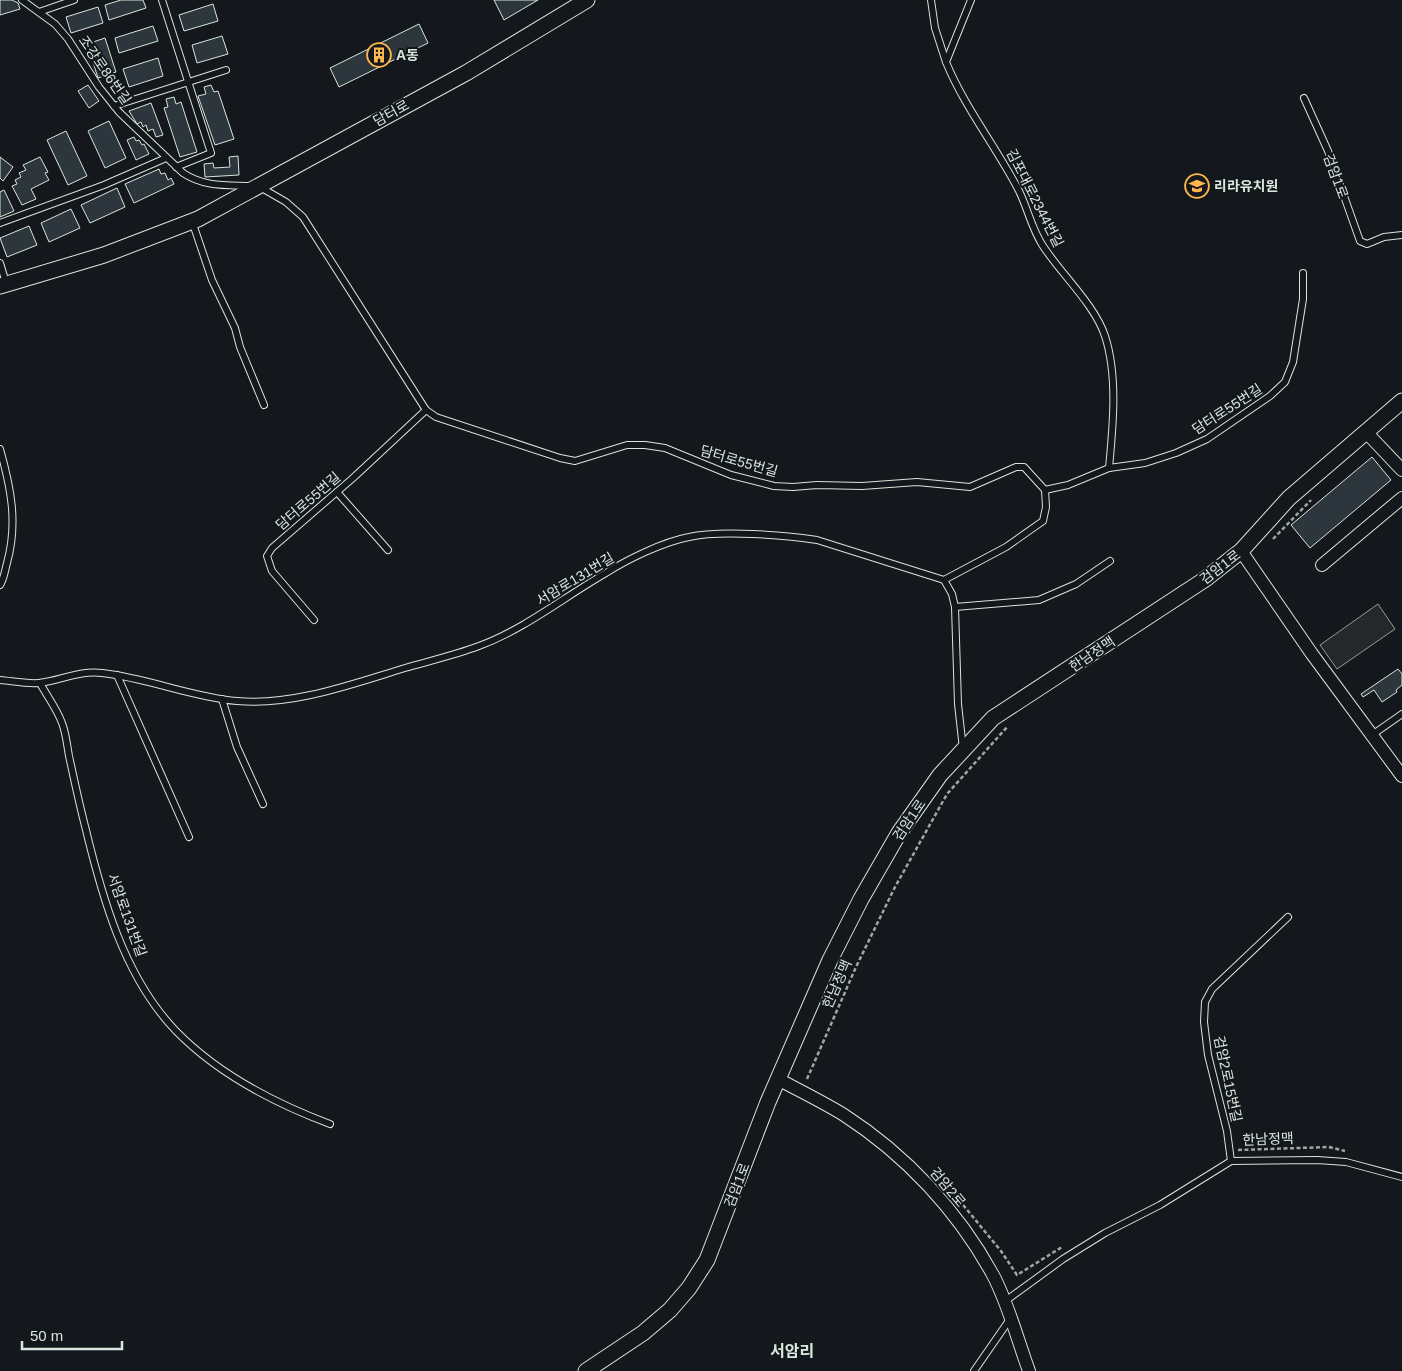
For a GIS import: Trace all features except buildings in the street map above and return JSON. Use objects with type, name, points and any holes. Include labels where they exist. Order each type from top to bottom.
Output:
[{"type":"street","name":"담터로","points":[[3,286],[104,255],[192,221],[466,73],[587,0]]},
{"type":"street","name":"검암1로","points":[[586,1371],[643,1333],[670,1310],[689,1288],[707,1260],[778,1078],[830,960],[861,899],[899,833],[940,775],[993,718],[1204,580],[1241,551],[1289,498],[1402,401]]},
{"type":"street","points":[[1366,432],[1402,470]]},
{"type":"street","points":[[1322,565],[1402,498]]},
{"type":"street","points":[[1241,551],[1312,654],[1402,776]]},
{"type":"street","name":"검암2로","points":[[778,1078],[850,1119],[916,1172],[966,1233],[993,1276],[1029,1371]]},
{"type":"lane","name":"조강로86번길","points":[[22,0],[55,24],[68,39],[114,106],[176,166],[194,180],[208,184],[258,186]]},
{"type":"lane","points":[[39,12],[74,0]]},
{"type":"lane","points":[[162,0],[211,153],[176,166]]},
{"type":"lane","name":"김포대로2344번길","points":[[931,0],[935,28],[958,91],[1000,156],[1021,194],[1041,244],[1092,312],[1104,333],[1110,357],[1112,392],[1112,440],[1109,468]]},
{"type":"lane","points":[[946,62],[970,0]]},
{"type":"lane","points":[[114,106],[226,70]]},
{"type":"lane","name":"검암1로","points":[[1304,98],[1328,151],[1360,241],[1367,244],[1384,237],[1402,236]]},
{"type":"lane","points":[[0,223],[104,185],[166,158]]},
{"type":"lane","points":[[258,186],[286,202],[303,217],[426,410]]},
{"type":"lane","points":[[192,221],[212,280],[231,320],[264,405]]},
{"type":"lane","points":[[0,263],[3,286]]},
{"type":"lane","name":"담터로55번길","points":[[314,620],[272,572],[267,556],[272,548],[337,492],[426,410],[450,422],[539,452],[575,460],[627,445],[646,445],[665,448],[731,475],[774,486],[862,486],[917,482],[970,487],[1016,467],[1024,467],[1045,490],[1068,485],[1109,468],[1145,463],[1176,453],[1208,439],[1270,396],[1285,382],[1293,362],[1304,299],[1303,273]]},
{"type":"lane","points":[[0,449],[10,484],[14,512],[11,550],[0,585]]},
{"type":"lane","points":[[963,749],[958,704],[955,607],[952,594],[944,580],[1006,547],[1043,520],[1046,507],[1045,490]]},
{"type":"lane","points":[[337,492],[388,550]]},
{"type":"lane","name":"서암로131번길","points":[[0,680],[40,683],[81,672],[117,675],[238,701],[272,700],[308,694],[480,645],[555,606],[607,571],[666,544],[689,537],[715,534],[809,539],[944,580]]},
{"type":"lane","points":[[955,607],[1022,604],[1039,600],[1076,584],[1110,561]]},
{"type":"lane","points":[[117,675],[189,837]]},
{"type":"lane","name":"서암로131번길","points":[[40,683],[62,723],[85,827],[115,926],[136,973],[158,1008],[176,1030],[193,1046],[259,1093],[284,1106],[330,1124]]},
{"type":"lane","points":[[222,699],[236,747],[263,804]]},
{"type":"lane","points":[[1372,734],[1402,714]]},
{"type":"lane","name":"검암2로15번길","points":[[1231,1161],[1208,1055],[1204,1022],[1205,1002],[1212,989],[1288,917]]},
{"type":"lane","points":[[1003,1303],[1063,1259],[1105,1233],[1160,1205],[1231,1161],[1317,1160],[1346,1162],[1402,1177]]},
{"type":"lane","points":[[974,1371],[1010,1320]]},
{"type":"path","points":[[1269,543],[1317,493]]},
{"type":"path","name":"한남정맥","points":[[814,1083],[806,1078],[856,967],[895,887],[947,794],[1009,725]]},
{"type":"path","name":"한남정맥","points":[[1229,1150],[1330,1147],[1348,1152]]},
{"type":"path","points":[[954,1194],[996,1243],[1017,1274],[1067,1244]]},
{"type":"shaded area","points":[[1378,604],[1395,629],[1337,669],[1320,645]]},
{"type":"place","name":"A동","points":[[379,55]]},
{"type":"place","name":"리라유치원","points":[[1197,186]]},
{"type":"district","name":"서암리","points":[[792,1351]]}]
